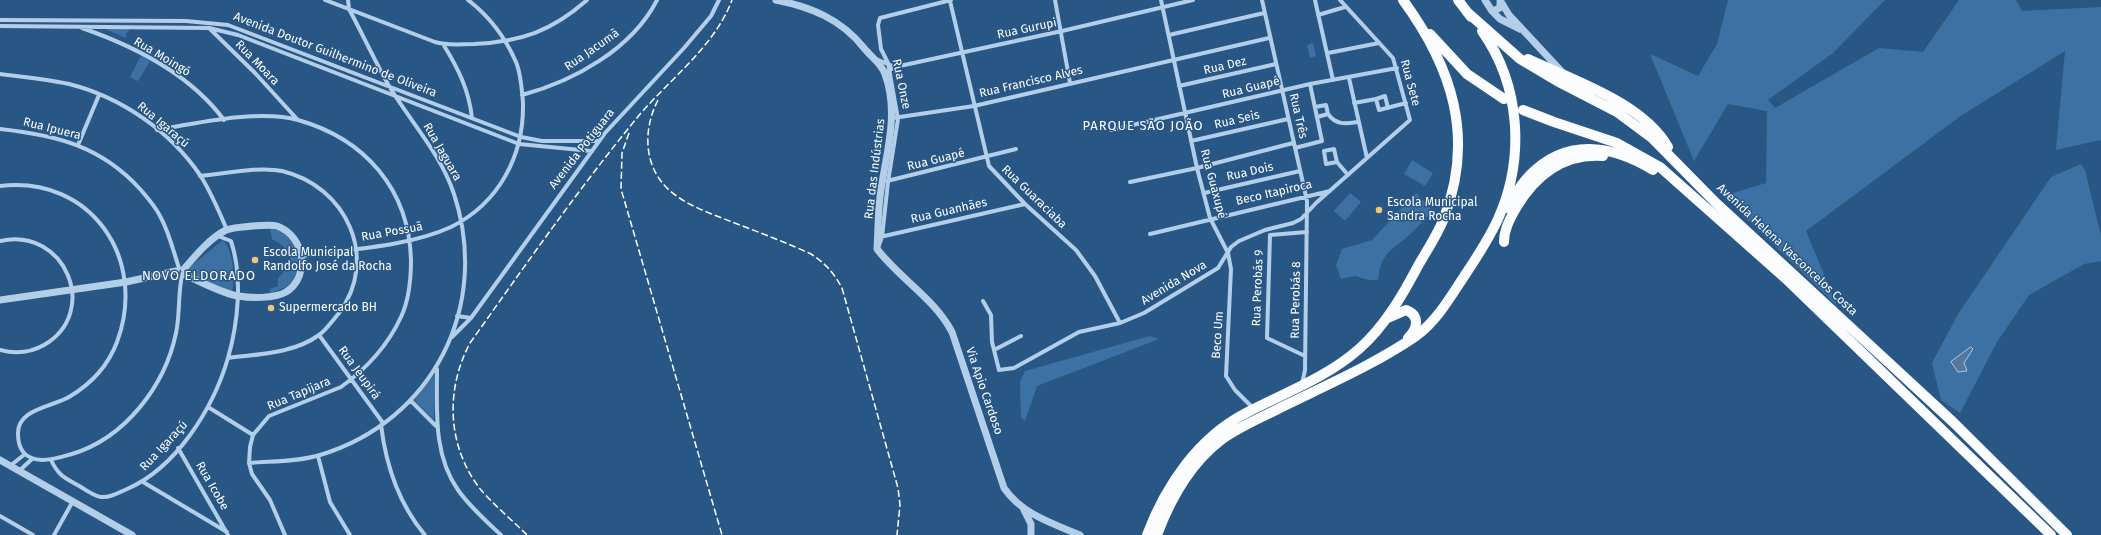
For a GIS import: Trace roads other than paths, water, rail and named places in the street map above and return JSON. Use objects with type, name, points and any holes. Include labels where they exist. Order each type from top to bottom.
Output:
[{"type":"highway","points":[[1147,535],[1153,519],[1173,480],[1197,450],[1227,424],[1257,407],[1301,387],[1359,349],[1381,325],[1400,299],[1444,219],[1456,181],[1459,133],[1454,100],[1440,59],[1418,21],[1403,0]]},
{"type":"highway","points":[[1458,0],[1488,40],[1499,61],[1512,99],[1515,123],[1515,154],[1512,174],[1498,220]]},
{"type":"highway","name":"Avenida Helena Vasconcelos Costa","points":[[1467,12],[1505,47],[1538,71],[1635,123],[1672,156],[1716,203],[1953,422],[2067,535]]},
{"type":"highway","points":[[1418,21],[1467,74],[1504,99]]},
{"type":"highway","points":[[1505,47],[1620,103],[1656,129],[1672,156]]},
{"type":"highway","name":"Avenida Helena Vasconcelos Costa","points":[[1523,110],[1617,143],[1634,151],[1660,167],[1785,278],[2052,535]]},
{"type":"highway","points":[[1157,535],[1181,486],[1206,454],[1222,440],[1250,423],[1371,364],[1418,335],[1428,326],[1447,302],[1490,236],[1498,220],[1529,176],[1540,166],[1566,153],[1579,150],[1603,149],[1621,154],[1644,165],[1690,193]]},
{"type":"highway","points":[[1504,242],[1509,220],[1526,192],[1541,176],[1553,168],[1573,160],[1594,155],[1612,156],[1644,165]]},
{"type":"highway","points":[[1381,325],[1396,313],[1406,310],[1412,312],[1416,319],[1416,325],[1412,333],[1402,344]]},
{"type":"highway","points":[[2040,524],[2043,535]]},
{"type":"street","points":[[325,0],[443,44],[506,42],[524,37],[560,21],[587,0]]},
{"type":"street","name":"Rua Jaguara","points":[[249,463],[318,456],[349,444],[382,424],[410,401],[437,367],[450,339],[458,316],[465,268],[461,221],[453,192],[443,168],[389,85],[349,9],[348,0]]},
{"type":"street","name":"Rua Possuã","points":[[302,256],[409,240],[431,234],[468,218],[498,186],[512,165],[521,137],[522,95],[516,62],[506,42],[492,22],[468,0]]},
{"type":"street","name":"Rua Jacumã","points":[[522,95],[544,89],[578,74],[613,50],[641,24],[657,0]]},
{"type":"street","name":"Avenida Potiguara","points":[[450,339],[471,318],[598,141],[684,48],[711,16],[719,0]]},
{"type":"street","name":"Rua das Indústrias","points":[[776,0],[798,4],[818,11],[836,21],[854,34],[887,72],[895,118],[885,181],[880,237]]},
{"type":"street","name":"Rua Onze","points":[[887,72],[888,63],[881,49],[878,25],[880,18],[952,0]]},
{"type":"street","name":"Rua Guaraciaba","points":[[952,0],[974,106],[989,166],[993,172],[1025,204],[1076,250],[1095,276],[1120,323]]},
{"type":"street","points":[[1055,0],[1062,31],[1070,83]]},
{"type":"street","name":"Rua Guaxupé","points":[[1161,0],[1197,168],[1210,218],[1228,253]]},
{"type":"street","name":"Rua Gurupi","points":[[887,72],[895,67],[1062,31],[1193,0]]},
{"type":"street","name":"Rua Três","points":[[1262,0],[1269,38],[1307,196],[1307,213]]},
{"type":"street","points":[[1315,0],[1334,80]]},
{"type":"street","name":"Rua Sete","points":[[1340,0],[1390,53],[1397,68],[1410,120]]},
{"type":"street","points":[[1485,0],[1492,11],[1508,24],[1523,30]]},
{"type":"street","points":[[1492,11],[1500,8],[1500,2]]},
{"type":"street","points":[[1500,2],[1523,30],[1565,75]]},
{"type":"street","points":[[1318,15],[1345,7]]},
{"type":"street","points":[[1169,35],[1264,13]]},
{"type":"street","name":"Avenida Doutor Guilhermino de Oliveira","points":[[0,20],[201,22],[228,25],[389,85],[521,137],[542,142],[598,141]]},
{"type":"street","points":[[34,20],[34,26]]},
{"type":"street","name":"Rua Moara","points":[[201,22],[255,73],[297,120]]},
{"type":"street","name":"Avenida Doutor Guilhermino de Oliveira","points":[[0,26],[209,28],[238,35],[397,98],[519,144],[591,151]]},
{"type":"street","name":"Rua Moingó","points":[[78,27],[136,51],[166,68],[185,81],[213,106],[224,120]]},
{"type":"street","name":"Rua Francisco Alves","points":[[895,118],[974,106],[1269,38]]},
{"type":"street","points":[[1328,53],[1379,42]]},
{"type":"street","points":[[443,44],[461,76],[468,94],[472,118]]},
{"type":"street","points":[[1538,63],[1542,59],[1543,51]]},
{"type":"street","points":[[875,58],[895,67]]},
{"type":"street","name":"Rua Dez","points":[[1179,86],[1276,64]]},
{"type":"street","name":"Rua Guapé","points":[[1111,130],[1310,84],[1397,68]]},
{"type":"street","name":"Rua Igaraçú","points":[[0,74],[70,85],[99,95],[126,107],[144,118],[177,147],[200,176],[227,230]]},
{"type":"street","points":[[1349,78],[1357,122],[1366,158]]},
{"type":"street","points":[[1310,84],[1326,164],[1337,162]]},
{"type":"street","points":[[78,145],[99,95]]},
{"type":"street","points":[[1354,103],[1385,96],[1388,108]]},
{"type":"street","points":[[1376,98],[1379,110],[1406,104]]},
{"type":"street","points":[[1315,107],[1326,105],[1328,114],[1335,122],[1340,124],[1357,122]]},
{"type":"street","points":[[1317,117],[1328,114]]},
{"type":"street","name":"Rua Tapijara","points":[[157,130],[254,116],[282,116],[319,127],[360,150],[374,164],[396,196],[405,219],[409,240],[411,272],[408,296],[402,315],[381,349],[351,380],[330,393],[284,409],[269,416],[253,434]]},
{"type":"street","name":"Rua Seis","points":[[1191,141],[1288,119]]},
{"type":"street","name":"Avenida Nova","points":[[994,350],[999,370],[1014,368],[1079,332],[1120,323],[1144,313],[1218,268],[1231,247],[1239,240],[1265,230],[1293,223],[1307,213],[1366,158],[1410,120]]},
{"type":"street","name":"Rua Ipuera","points":[[0,129],[34,134],[78,145],[109,161],[124,171],[148,198],[160,215],[180,274],[180,311],[171,353],[163,372],[143,404],[127,421],[97,443],[82,451],[51,460],[32,459]]},
{"type":"street","points":[[1130,182],[1322,141]]},
{"type":"street","name":"Rua Guapé","points":[[885,181],[987,157],[1016,148]]},
{"type":"street","points":[[1324,151],[1334,149],[1337,162],[1348,175]]},
{"type":"street","points":[[200,176],[269,170],[280,171],[310,181],[339,207],[350,225],[356,248],[356,273],[348,300],[319,335],[302,344],[282,350],[228,358]]},
{"type":"street","name":"Rua Dois","points":[[1204,193],[1300,171]]},
{"type":"street","points":[[0,185],[34,186],[57,193],[91,213],[111,239],[120,255],[126,282],[126,313],[111,356],[94,378],[75,392],[54,404],[30,413],[21,421],[18,433],[20,448],[32,459],[18,471]]},
{"type":"street","name":"Beco Itapiroca","points":[[1150,234],[1210,218],[1332,190]]},
{"type":"street","name":"Rua Guanhães","points":[[880,237],[1025,204]]},
{"type":"street","name":"Rua Perobás 8","points":[[1301,387],[1305,370],[1307,213]]},
{"type":"street","points":[[0,300],[126,282],[167,274],[180,274],[237,296],[268,296],[285,292],[298,276],[302,256],[298,242],[289,233],[279,227],[271,225],[227,230],[218,236],[180,274]]},
{"type":"street","name":"Rua Perobás 9","points":[[1305,356],[1267,338],[1270,235],[1307,232]]},
{"type":"street","name":"Rua Igaraçú","points":[[51,460],[57,473],[91,493],[101,497],[111,496],[143,482],[178,448],[208,407],[228,358],[237,296],[237,267],[233,247],[228,239],[218,236]]},
{"type":"street","name":"Via Apio Cardoso","points":[[880,237],[878,249],[890,264],[919,291],[944,318],[952,332],[1004,488],[1012,499],[1024,510],[1080,535]]},
{"type":"street","points":[[0,241],[19,239],[30,241],[50,251],[65,268],[72,290],[72,304],[68,318],[60,331],[50,341],[37,349],[23,352],[9,353],[0,350]]},
{"type":"street","name":"Beco Um","points":[[1228,253],[1231,269],[1226,376],[1235,390],[1257,407]]},
{"type":"street","points":[[983,301],[991,315],[992,342],[994,350],[1021,336]]},
{"type":"street","points":[[458,316],[471,318]]},
{"type":"street","name":"Rua Jeupirá","points":[[319,335],[382,424],[389,467],[398,493],[409,516],[425,535]]},
{"type":"street","points":[[437,367],[436,426],[444,461],[458,490],[470,505],[501,535]]},
{"type":"street","points":[[410,401],[436,426]]},
{"type":"street","points":[[208,407],[253,434],[249,463],[252,474],[270,500],[285,535]]},
{"type":"street","name":"Rua Icobe","points":[[178,448],[228,534]]},
{"type":"street","points":[[10,466],[25,454]]},
{"type":"street","points":[[318,456],[330,502],[350,535]]},
{"type":"street","points":[[0,460],[74,500],[131,535]]},
{"type":"street","points":[[143,482],[228,534]]},
{"type":"street","points":[[54,535],[74,500]]},
{"type":"street","points":[[1024,510],[1031,524],[1031,535]]},
{"type":"street","points":[[0,516],[33,535]]},
{"type":"railway","points":[[527,535],[481,490],[461,456],[453,418],[456,380],[462,361],[470,343],[572,201],[636,119],[689,63],[714,33],[732,0]]},
{"type":"railway","points":[[658,100],[650,123],[648,147],[654,170],[669,190],[676,196],[699,209],[811,254],[829,269],[842,288],[898,488],[900,505],[897,535]]},
{"type":"railway","points":[[629,133],[622,153],[621,189],[722,535]]},
{"type":"place","name":"Escola Municipal Sandra Rocha","points":[[1379,210]]},
{"type":"place","name":"Escola Municipal Randolfo José da Rocha","points":[[255,260]]},
{"type":"place","name":"Supermercado BH","points":[[271,308]]},
{"type":"district","name":"PARQUE SÃO JOÃO","points":[[1143,126]]},
{"type":"district","name":"NOVO ELDORADO","points":[[199,276]]}]
